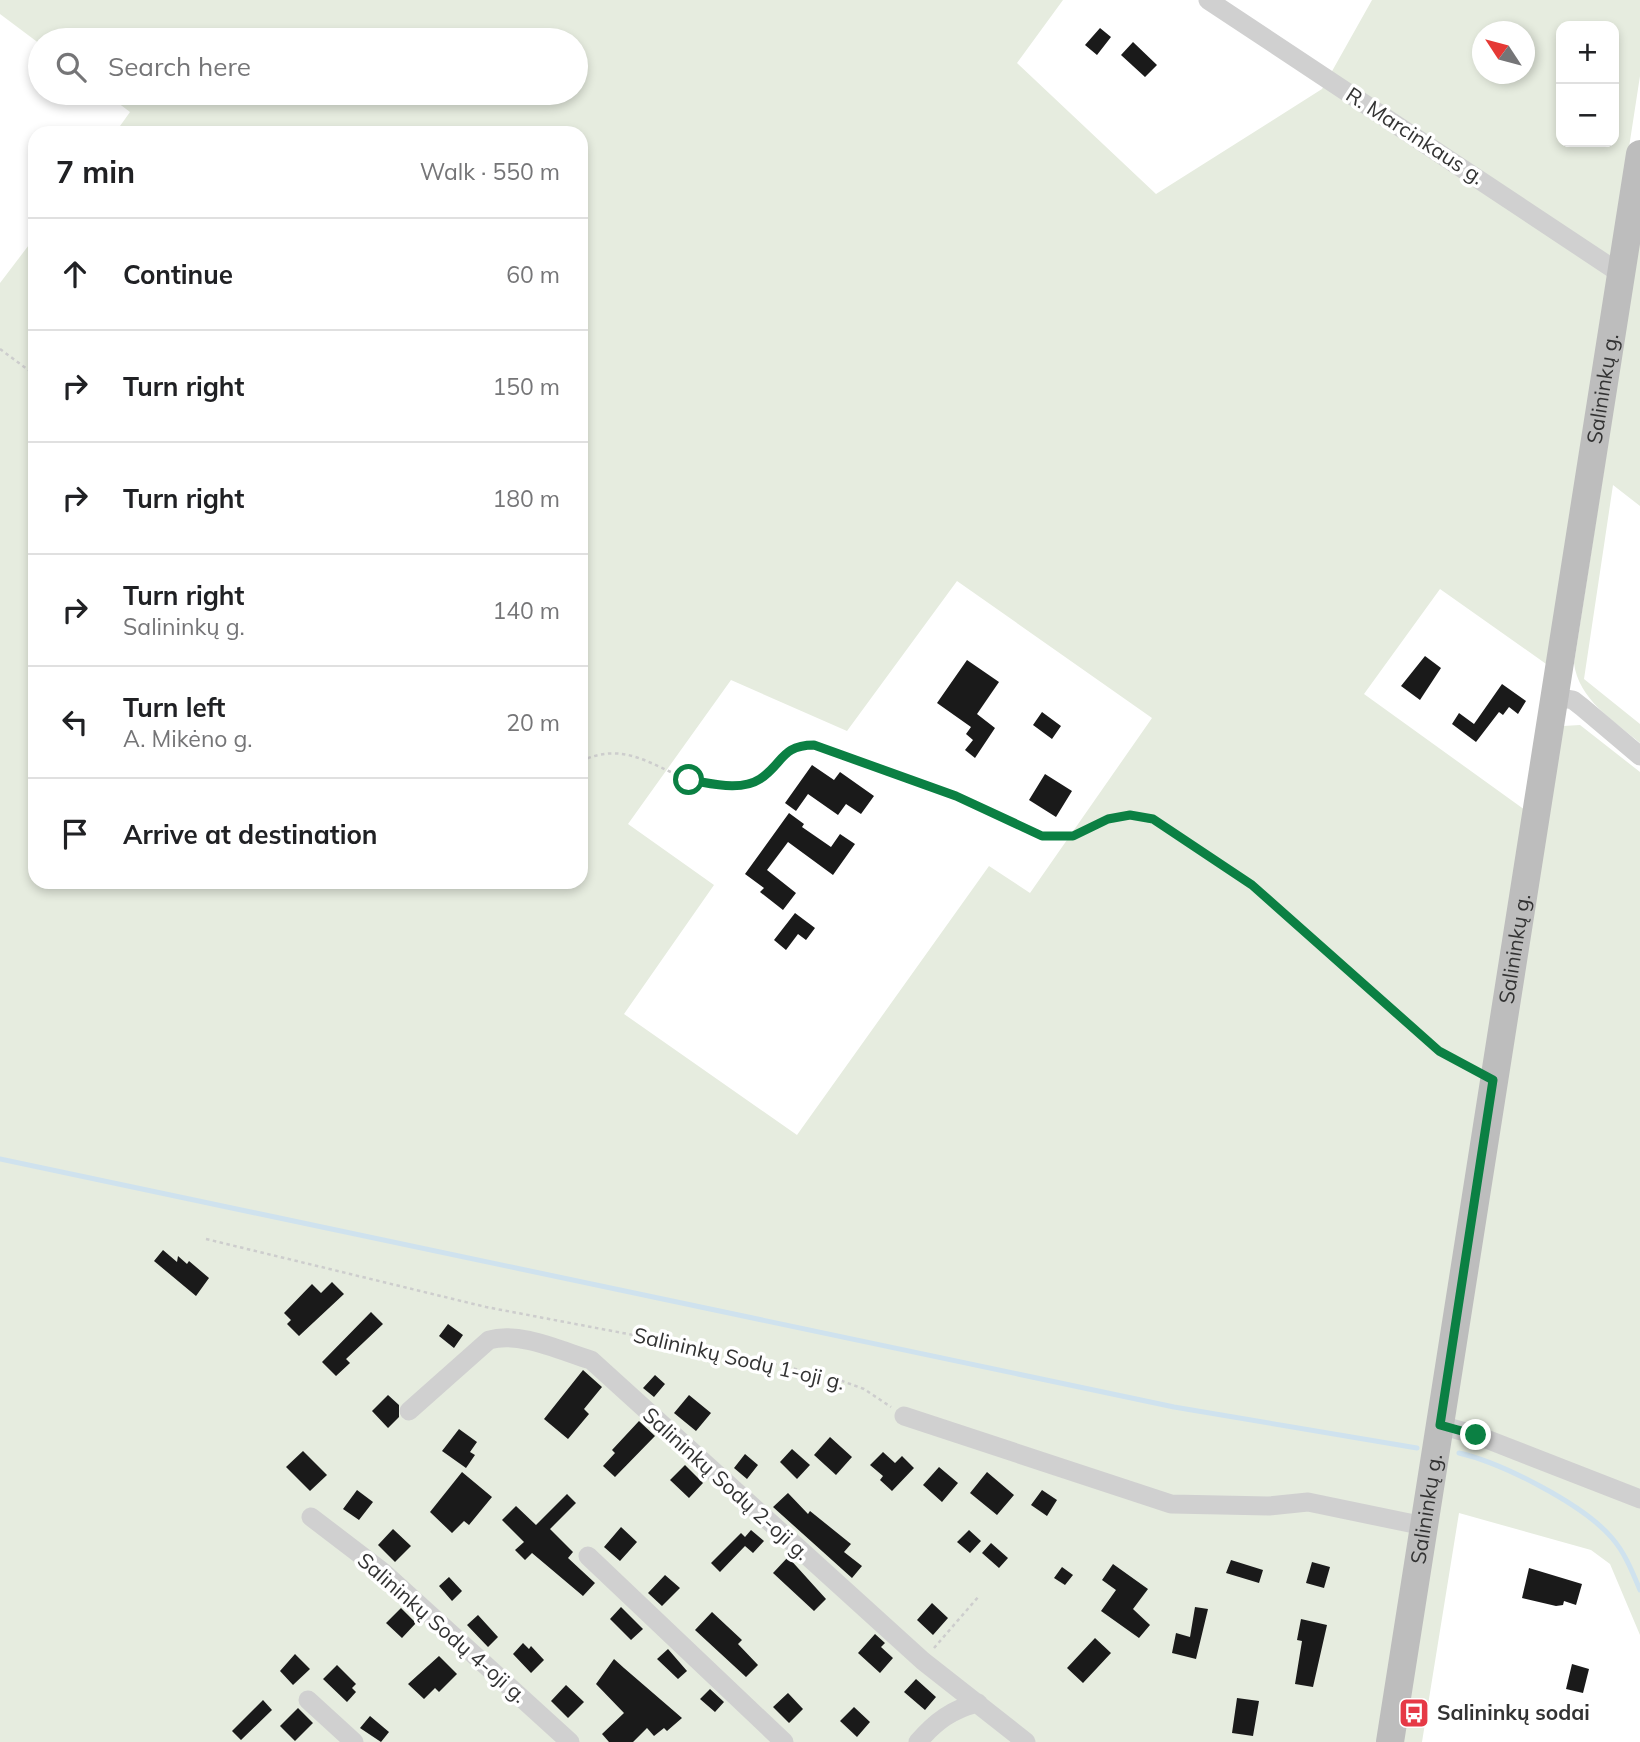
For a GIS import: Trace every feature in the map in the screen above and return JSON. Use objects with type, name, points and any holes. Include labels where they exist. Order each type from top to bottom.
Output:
[{"type":"main road","name":"Salininkų g.","points":[[1390,1742],[1640,154]]},
{"type":"street","name":"R. Marcinkaus g.","points":[[1208,0],[1621,274]]},
{"type":"street","points":[[1555,697],[1573,700],[1640,756]]},
{"type":"street","name":"Salininkų Sodų 2-oji g.","points":[[409,1411],[489,1340],[501,1337],[540,1344],[591,1360],[923,1661],[1026,1742]]},
{"type":"street","points":[[904,1416],[1171,1504],[1269,1506],[1307,1502],[1424,1526]]},
{"type":"street","points":[[1440,1425],[1476,1435],[1640,1499]]},
{"type":"street","name":"Salininkų Sodų 4-oji g.","points":[[311,1517],[383,1572],[570,1742]]},
{"type":"street","points":[[588,1556],[784,1742]]},
{"type":"street","points":[[308,1700],[354,1742]]},
{"type":"street","points":[[918,1742],[940,1719],[963,1706],[978,1703]]},
{"type":"path","points":[[0,349],[28,371]]},
{"type":"path","points":[[588,759],[618,752],[654,762],[689,780],[727,785],[760,779],[787,751],[799,745],[814,745],[956,796],[1042,836],[1073,836],[1108,819],[1130,815],[1153,819],[1252,885],[1439,1051],[1493,1080]]},
{"type":"path","name":"Salininkų Sodų 1-oji g.","points":[[206,1239],[486,1307],[750,1357],[864,1389],[904,1416]]},
{"type":"path","points":[[923,1661],[979,1596]]},
{"type":"shaded area","points":[[0,0],[1063,0],[1017,63],[1156,194],[1322,89],[1372,0],[1640,0],[1640,76],[1549,666],[1440,589],[1364,694],[1525,810],[1378,1742],[0,1742],[0,283],[28,246],[28,889],[588,889],[588,126],[120,126],[130,112],[121,105],[588,105],[588,28],[28,28],[28,35],[0,14]],"holes":[[[957,581],[1152,718],[1030,893],[989,866],[797,1135],[624,1014],[714,885],[628,824],[731,680],[847,731]]]},
{"type":"shaded area","points":[[1640,236],[1640,506],[1613,485],[1584,679],[1640,724],[1640,743],[1609,718],[1590,698],[1582,688],[1574,663]]},
{"type":"shaded area","points":[[1580,725],[1640,772],[1640,1635],[1610,1564],[1591,1550],[1459,1513],[1422,1742],[1401,1742],[1563,726]]},
{"type":"building","points":[[1100,28],[1111,37],[1097,55],[1085,45]]},
{"type":"building","points":[[1133,42],[1157,65],[1145,77],[1121,55]]},
{"type":"building","points":[[1425,656],[1441,668],[1420,700],[1401,686]]},
{"type":"building","points":[[967,660],[999,682],[977,714],[995,728],[975,758],[965,750],[973,740],[966,734],[971,727],[937,703]]},
{"type":"building","points":[[1502,684],[1526,701],[1518,714],[1509,707],[1503,715],[1499,712],[1476,742],[1452,724],[1459,713],[1474,724]]},
{"type":"building","points":[[1042,712],[1061,726],[1052,739],[1033,725]]},
{"type":"building","points":[[812,765],[834,780],[840,772],[874,796],[861,814],[846,804],[838,815],[808,794],[796,811],[785,803]]},
{"type":"building","points":[[1045,774],[1072,791],[1056,817],[1029,800]]},
{"type":"building","points":[[789,813],[804,824],[802,827],[831,847],[840,834],[855,844],[833,875],[788,842],[767,870],[796,893],[783,910],[760,892],[764,888],[745,874]]},
{"type":"building","points":[[795,913],[815,928],[806,940],[798,934],[786,950],[774,940]]},
{"type":"building","points":[[163,1250],[177,1262],[178,1256],[187,1264],[189,1261],[209,1278],[196,1296],[154,1261]]},
{"type":"building","points":[[332,1282],[344,1294],[299,1336],[287,1324],[291,1320],[284,1313],[312,1284],[321,1293]]},
{"type":"building","points":[[371,1312],[383,1324],[346,1359],[350,1363],[336,1376],[322,1362]]},
{"type":"building","points":[[448,1324],[463,1335],[454,1348],[439,1336]]},
{"type":"building","points":[[583,1370],[602,1387],[584,1409],[589,1414],[568,1439],[544,1419]]},
{"type":"building","points":[[655,1375],[665,1384],[654,1397],[643,1388]]},
{"type":"building","points":[[388,1395],[399,1405],[399,1417],[388,1428],[372,1411]]},
{"type":"building","points":[[689,1395],[711,1413],[696,1431],[674,1413]]},
{"type":"building","points":[[639,1421],[655,1436],[615,1477],[603,1466],[615,1453],[612,1450]]},
{"type":"building","points":[[459,1429],[477,1442],[470,1452],[475,1455],[466,1468],[442,1451]]},
{"type":"building","points":[[830,1437],[852,1457],[836,1475],[814,1455]]},
{"type":"building","points":[[792,1449],[810,1465],[797,1479],[780,1462]]},
{"type":"building","points":[[303,1451],[327,1475],[310,1491],[286,1467]]},
{"type":"building","points":[[883,1452],[895,1463],[902,1456],[914,1468],[892,1491],[880,1480],[883,1476],[870,1465]]},
{"type":"building","points":[[745,1454],[758,1465],[747,1479],[734,1468]]},
{"type":"building","points":[[685,1465],[703,1483],[689,1498],[670,1480]]},
{"type":"building","points":[[939,1467],[958,1483],[942,1502],[923,1485]]},
{"type":"building","points":[[462,1472],[492,1497],[469,1525],[464,1521],[452,1533],[430,1512]]},
{"type":"building","points":[[987,1472],[1014,1495],[997,1515],[970,1493]]},
{"type":"building","points":[[357,1490],[373,1502],[359,1520],[343,1509]]},
{"type":"building","points":[[1042,1490],[1057,1500],[1047,1516],[1031,1505]]},
{"type":"building","points":[[788,1493],[808,1514],[810,1511],[851,1544],[844,1552],[862,1566],[852,1578],[773,1507]]},
{"type":"building","points":[[567,1494],[576,1503],[550,1529],[573,1552],[568,1558],[595,1583],[583,1596],[532,1553],[525,1560],[515,1550],[524,1542],[502,1520],[516,1506],[536,1525]]},
{"type":"building","points":[[621,1527],[637,1542],[620,1561],[604,1547]]},
{"type":"building","points":[[393,1529],[411,1546],[395,1562],[378,1545]]},
{"type":"building","points":[[751,1530],[764,1541],[753,1553],[745,1546],[720,1572],[711,1563],[741,1533],[745,1537]]},
{"type":"building","points":[[969,1530],[981,1541],[970,1553],[957,1542]]},
{"type":"building","points":[[991,1543],[1008,1558],[999,1568],[982,1553]]},
{"type":"building","points":[[788,1557],[826,1599],[814,1611],[773,1573]]},
{"type":"building","points":[[1231,1560],[1263,1570],[1259,1583],[1226,1573]]},
{"type":"building","points":[[1312,1562],[1330,1567],[1324,1588],[1306,1583]]},
{"type":"building","points":[[1113,1564],[1148,1589],[1133,1609],[1150,1625],[1139,1638],[1101,1611],[1116,1590],[1102,1580]]},
{"type":"building","points":[[1062,1567],[1073,1575],[1065,1585],[1054,1578]]},
{"type":"building","points":[[1529,1568],[1582,1584],[1576,1605],[1564,1601],[1563,1605],[1556,1606],[1522,1598]]},
{"type":"building","points":[[665,1575],[680,1588],[662,1606],[648,1593]]},
{"type":"building","points":[[449,1577],[462,1591],[452,1601],[439,1586]]},
{"type":"building","points":[[932,1603],[948,1618],[933,1635],[917,1620]]},
{"type":"building","points":[[621,1607],[643,1629],[631,1640],[610,1619]]},
{"type":"building","points":[[1195,1607],[1208,1609],[1196,1659],[1172,1653],[1176,1633],[1190,1637]]},
{"type":"building","points":[[401,1608],[416,1623],[402,1638],[386,1623]]},
{"type":"building","points":[[712,1612],[742,1640],[738,1644],[758,1665],[746,1677],[695,1630]]},
{"type":"building","points":[[478,1615],[498,1637],[488,1647],[467,1625]]},
{"type":"building","points":[[1301,1619],[1327,1625],[1313,1687],[1295,1684],[1302,1641],[1297,1640]]},
{"type":"building","points":[[875,1634],[885,1643],[881,1647],[893,1658],[880,1673],[858,1653]]},
{"type":"building","points":[[1095,1638],[1111,1653],[1083,1683],[1067,1668]]},
{"type":"building","points":[[523,1643],[529,1649],[531,1646],[544,1660],[531,1673],[513,1654]]},
{"type":"building","points":[[668,1649],[687,1671],[678,1679],[657,1659]]},
{"type":"building","points":[[295,1654],[310,1669],[293,1685],[280,1671]]},
{"type":"building","points":[[439,1656],[457,1674],[439,1692],[435,1688],[424,1699],[408,1684]]},
{"type":"building","points":[[614,1659],[682,1718],[667,1731],[664,1728],[654,1736],[647,1728],[633,1742],[609,1742],[602,1734],[624,1713],[596,1684]]},
{"type":"building","points":[[1572,1664],[1589,1669],[1583,1693],[1566,1689]]},
{"type":"building","points":[[337,1665],[356,1684],[352,1688],[356,1692],[347,1702],[323,1679]]},
{"type":"building","points":[[916,1679],[936,1697],[925,1710],[904,1692]]},
{"type":"building","points":[[566,1685],[584,1702],[568,1718],[551,1701]]},
{"type":"building","points":[[710,1689],[724,1702],[715,1712],[700,1699]]},
{"type":"building","points":[[788,1693],[803,1709],[789,1723],[773,1707]]},
{"type":"building","points":[[1237,1698],[1259,1701],[1253,1736],[1232,1733]]},
{"type":"building","points":[[263,1700],[272,1710],[241,1740],[232,1731]]},
{"type":"building","points":[[854,1707],[870,1722],[857,1737],[840,1721]]},
{"type":"building","points":[[298,1708],[313,1723],[295,1741],[280,1726]]},
{"type":"building","points":[[370,1716],[389,1732],[381,1742],[360,1728]]},
{"type":"waterway","points":[[0,1159],[1174,1407],[1417,1448]]},
{"type":"waterway","points":[[1459,1453],[1519,1475],[1582,1512],[1617,1544],[1640,1590]]},
{"type":"place","name":"Salininkų sodai","points":[[1414,1713]]},
{"type":"route","points":[[689,780],[727,785],[747,784],[760,779],[787,751],[799,745],[814,745],[956,796],[1042,836],[1073,836],[1108,819],[1130,815],[1153,819],[1252,885],[1439,1051],[1493,1080],[1440,1425],[1476,1435]]}]
